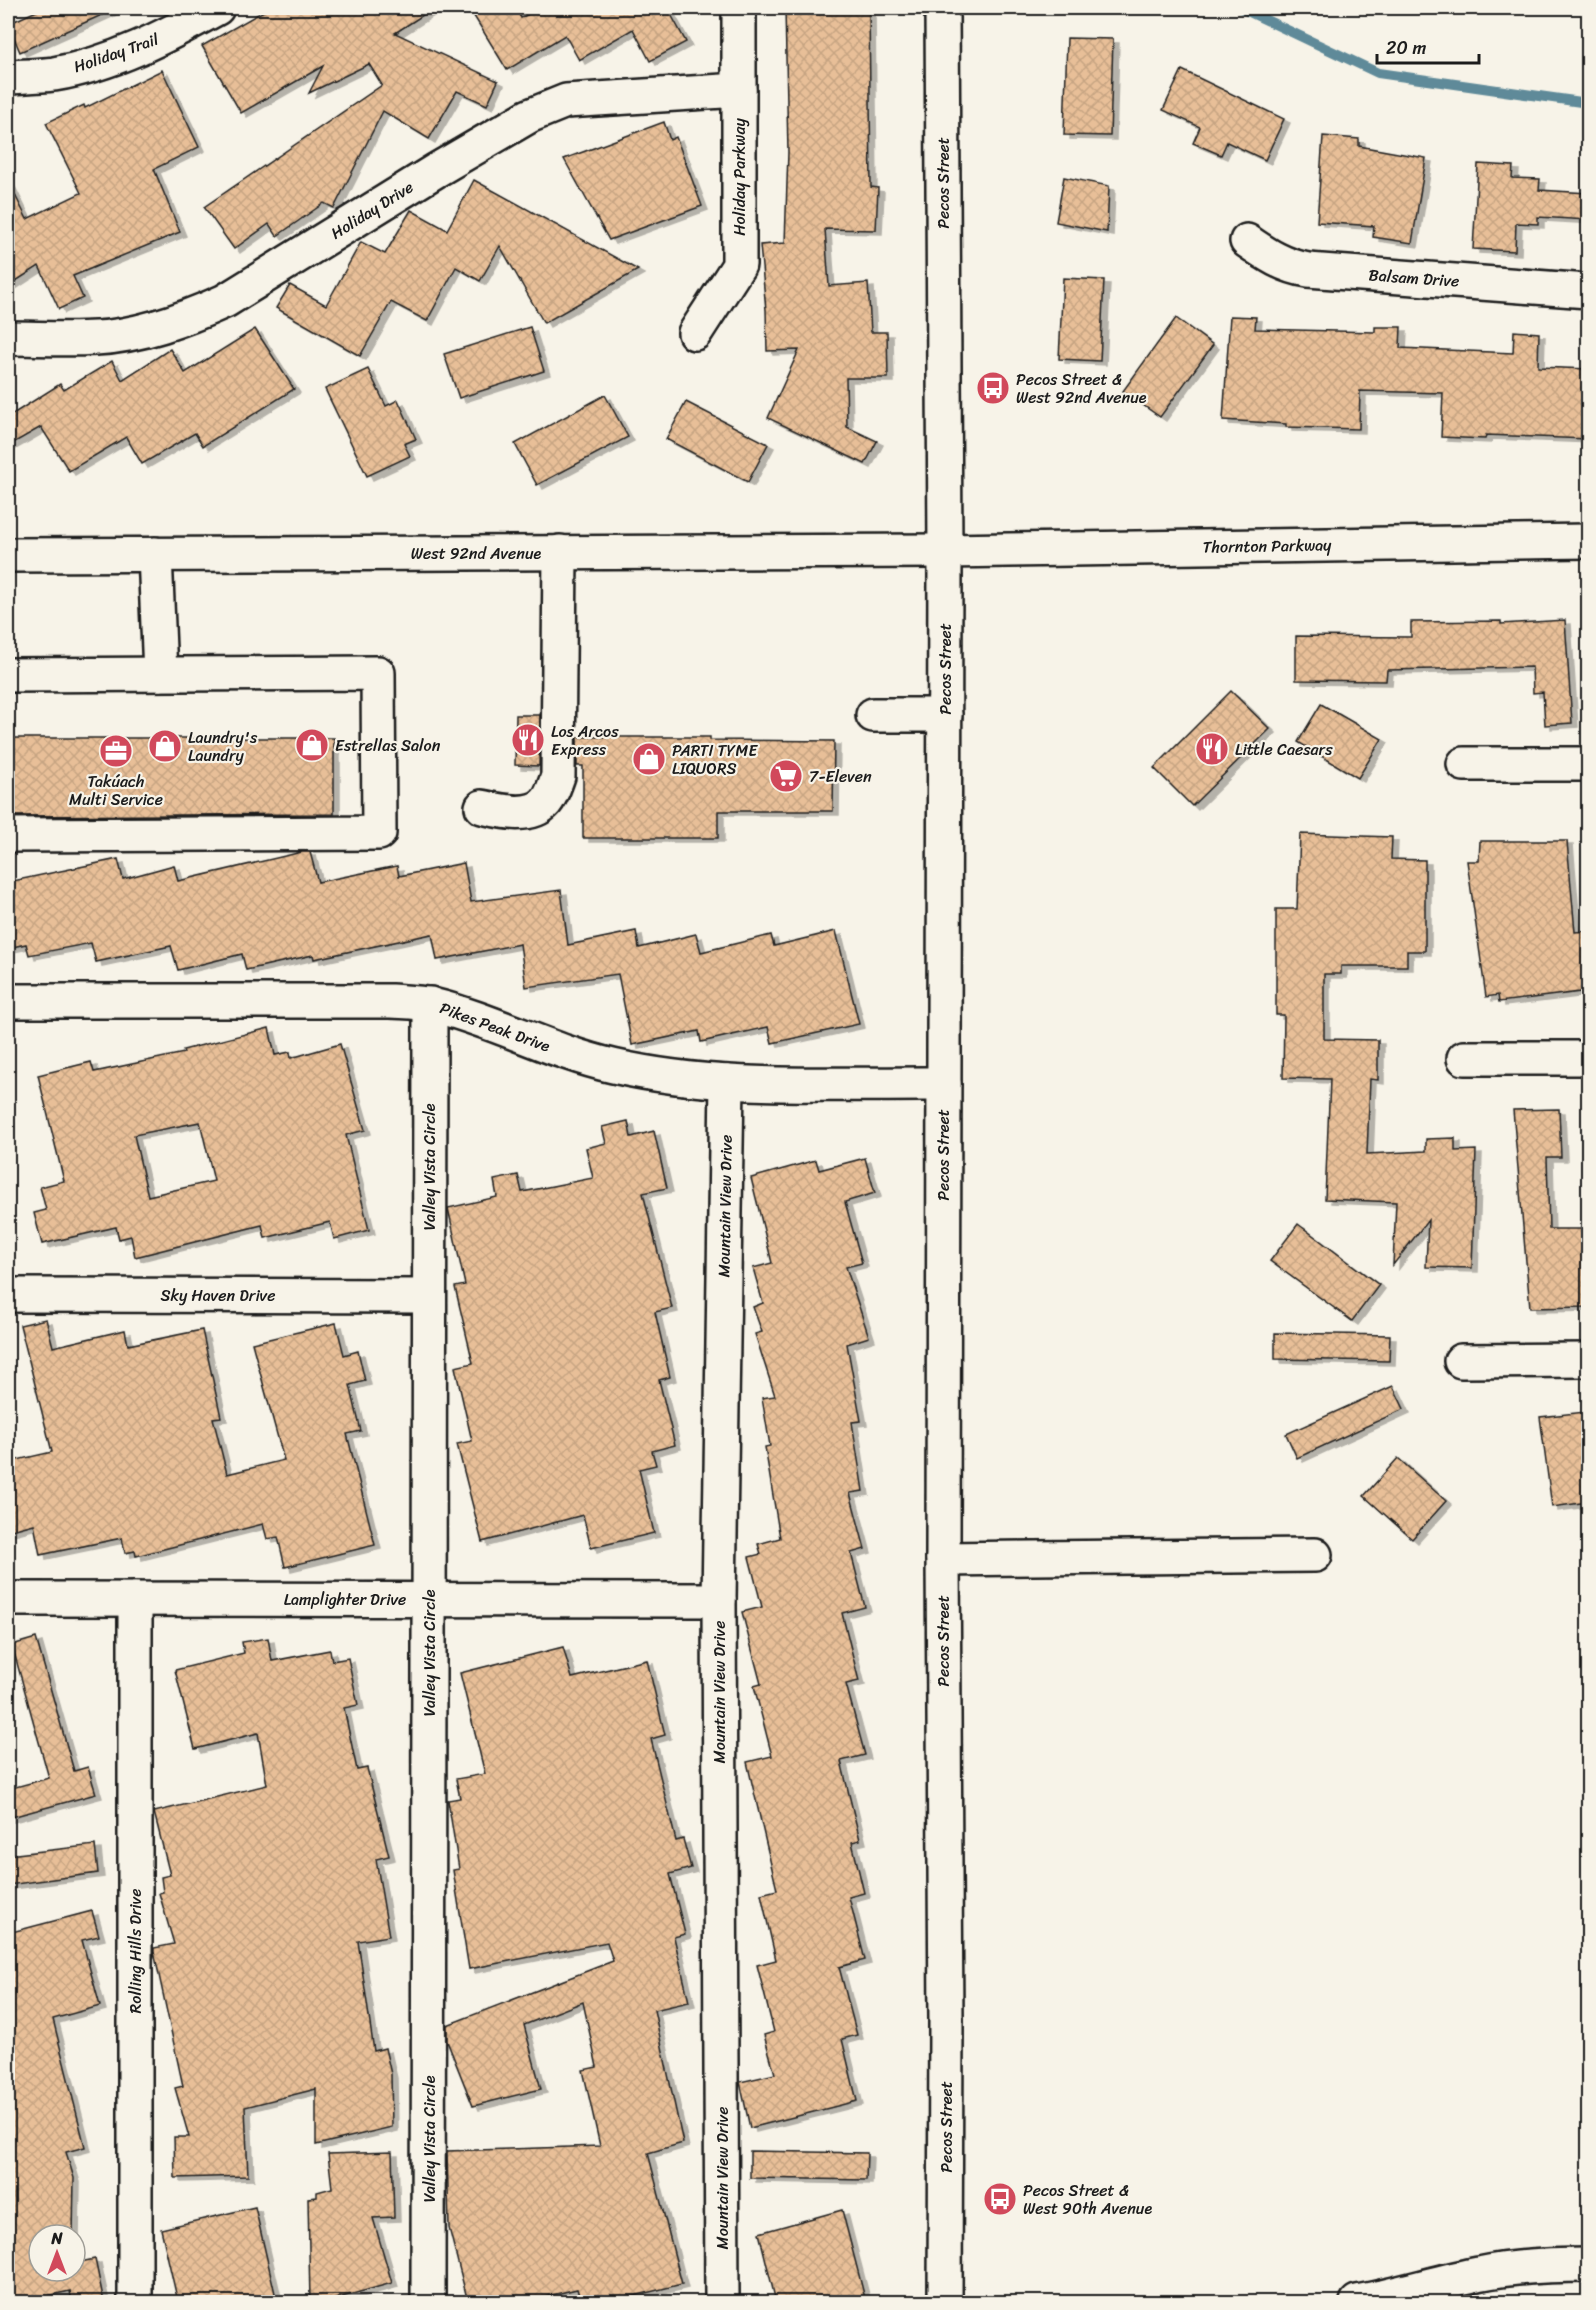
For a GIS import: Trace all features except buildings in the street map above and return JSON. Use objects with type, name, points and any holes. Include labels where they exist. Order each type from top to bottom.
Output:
[{"type":"street","name":"Holiday Trail","points":[[8,77],[53,74],[134,50],[218,8]]},
{"type":"street","name":"Holiday Parkway","points":[[695,333],[740,265],[739,8]]},
{"type":"street","name":"Pecos Street","points":[[942,8],[945,551],[943,1559],[945,2302]]},
{"type":"street","name":"Holiday Drive","points":[[8,338],[98,338],[139,331],[190,317],[225,301],[435,171],[529,116],[566,101],[739,90]]},
{"type":"street","name":"Balsam Drive","points":[[1247,241],[1271,258],[1290,267],[1308,270],[1588,291]]},
{"type":"street","name":"Thornton Parkway","points":[[945,551],[1588,541]]},
{"type":"street","name":"West 92nd Avenue","points":[[8,555],[945,551]]},
{"type":"street","points":[[482,807],[506,813],[530,810],[545,803],[558,776],[560,552]]},
{"type":"street","points":[[156,554],[160,674]]},
{"type":"street","points":[[8,675],[378,672],[379,833],[8,835]]},
{"type":"street","points":[[873,715],[945,715]]},
{"type":"street","points":[[1464,764],[1588,764]]},
{"type":"street","name":"Pikes Peak Drive","points":[[8,1001],[391,1001],[430,1004],[578,1057],[675,1078],[727,1082],[944,1084]]},
{"type":"street","name":"Valley Vista Circle","points":[[429,2302],[430,1004]]},
{"type":"street","points":[[1464,1058],[1588,1058]]},
{"type":"street","name":"Mountain View Drive","points":[[722,2302],[719,1600],[727,1082]]},
{"type":"street","name":"Sky Haven Drive","points":[[8,1295],[429,1296]]},
{"type":"street","points":[[1461,1361],[1588,1360]]},
{"type":"street","points":[[943,1559],[1315,1556]]},
{"type":"street","name":"Lamplighter Drive","points":[[8,1599],[719,1600]]},
{"type":"street","name":"Rolling Hills Drive","points":[[135,1599],[135,2302]]},
{"type":"street","points":[[1357,2302],[1392,2296],[1504,2269],[1588,2265]]},
{"type":"waterway","points":[[1241,8],[1378,73],[1588,103]]},
{"type":"place","name":"Pecos Street & West 92nd Avenue","points":[[993,388]]},
{"type":"place","name":"Los Arcos Express","points":[[528,740]]},
{"type":"place","name":"Estrellas Salon","points":[[312,745]]},
{"type":"place","name":"Laundry's Laundry","points":[[165,746]]},
{"type":"place","name":"Little Caesars","points":[[1212,749]]},
{"type":"place","name":"Takúach Multi Service","points":[[116,751]]},
{"type":"place","name":"PARTI TYME LIQUORS","points":[[649,759]]},
{"type":"place","name":"7-Eleven","points":[[786,776]]},
{"type":"place","name":"Pecos Street & West 90th Avenue","points":[[1000,2199]]}]
